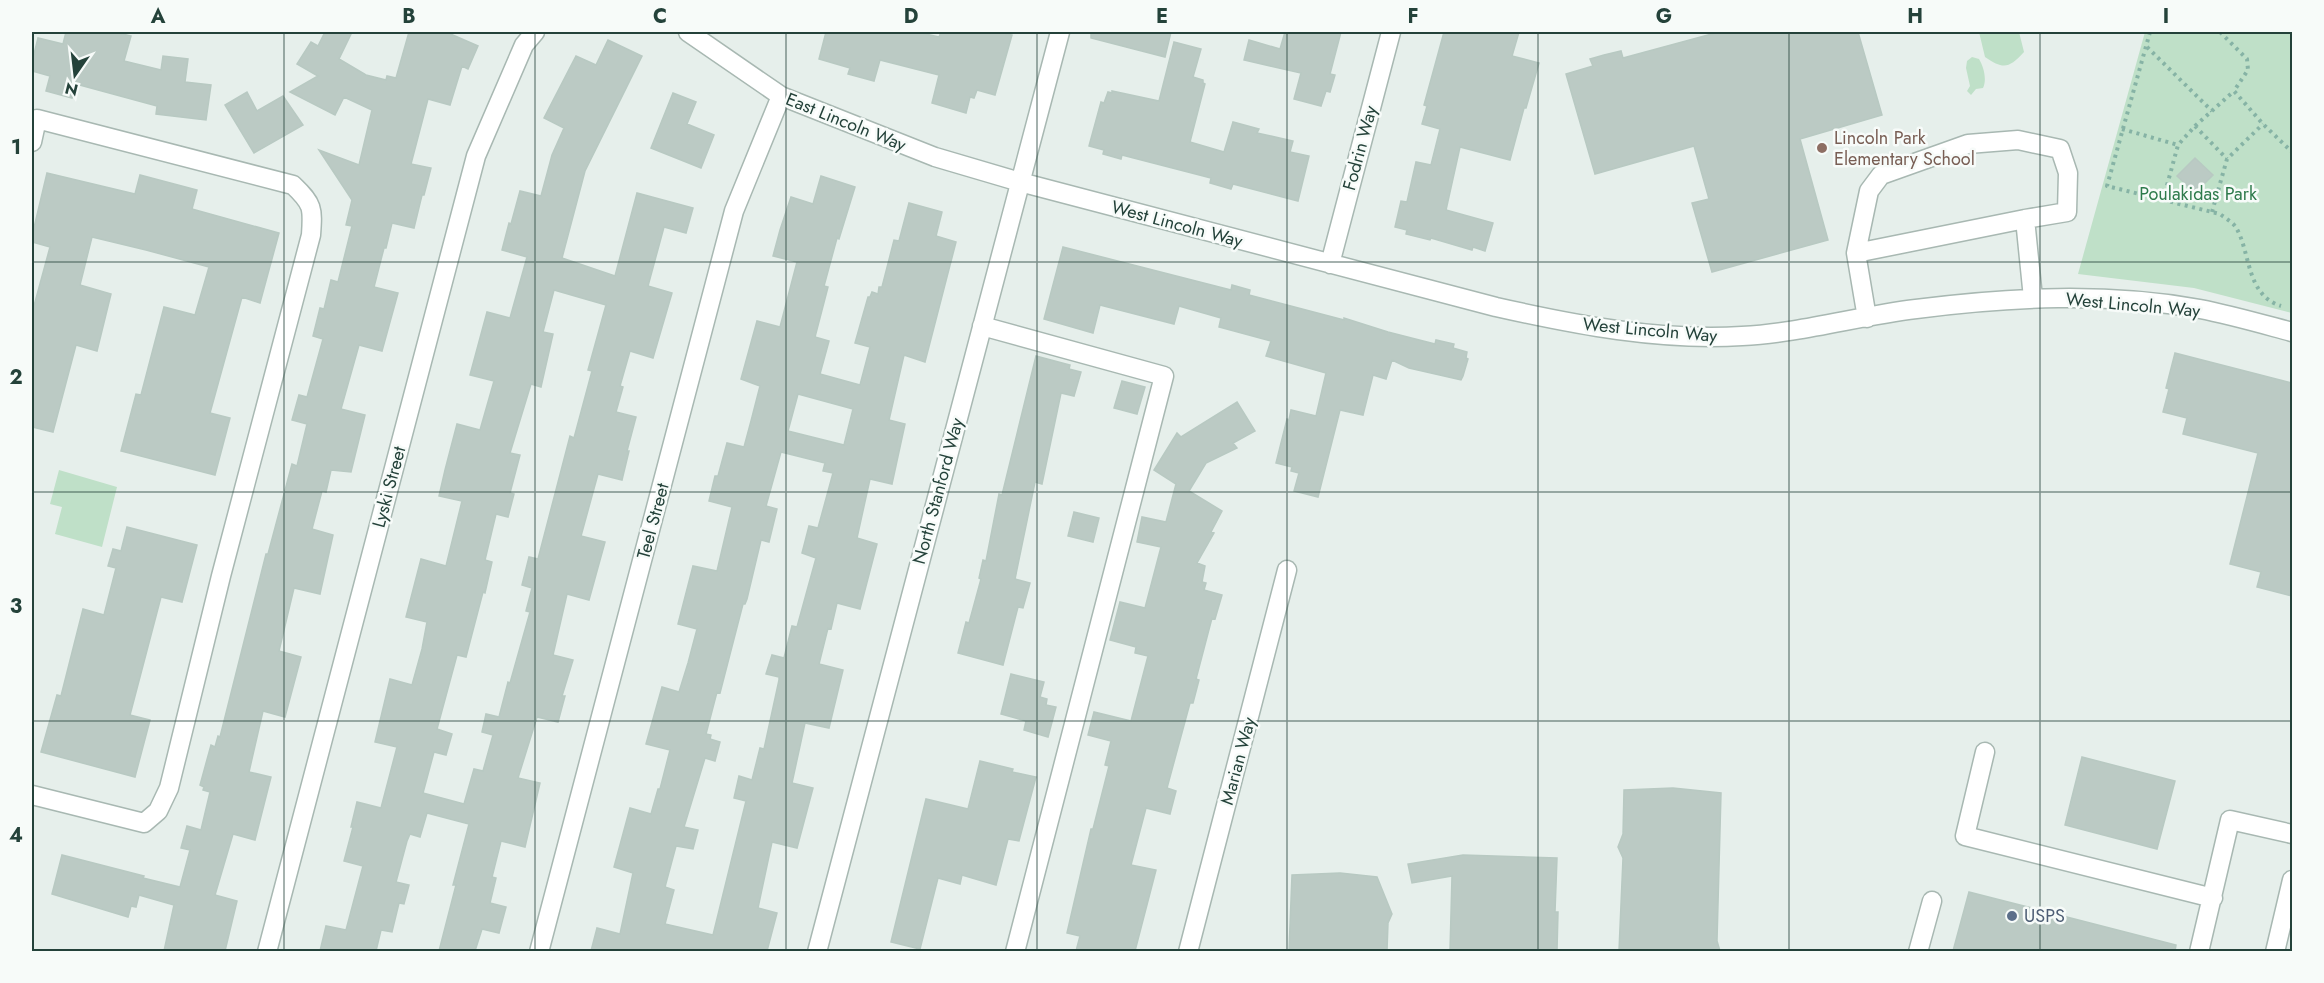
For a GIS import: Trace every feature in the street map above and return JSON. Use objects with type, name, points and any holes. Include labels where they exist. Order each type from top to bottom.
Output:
[{"type":"street","name":"Lyski Street","points":[[267,951],[476,156],[524,45],[535,32]]},
{"type":"street","name":"East Lincoln Way","points":[[688,32],[781,96],[935,157],[1020,182]]},
{"type":"street","name":"North Stanford Way","points":[[817,951],[1060,32]]},
{"type":"street","name":"Fodrin Way","points":[[1330,264],[1391,32]]},
{"type":"street","name":"Teel Street","points":[[539,951],[734,211],[781,96]]},
{"type":"street","points":[[32,142],[37,119],[293,185],[309,200],[312,216],[311,235],[221,576],[169,788],[158,811],[144,823],[32,795]]},
{"type":"street","points":[[1856,253],[2067,212],[2068,172],[2060,149],[2018,140],[1968,144],[1881,175],[1869,191],[1856,253],[1867,318]]},
{"type":"street","name":"West Lincoln Way","points":[[1020,182],[1525,314],[1646,333],[1743,336],[1925,308],[2033,298],[2095,298],[2167,304],[2201,309],[2292,332]]},
{"type":"street","points":[[2025,219],[2033,298]]},
{"type":"street","points":[[982,326],[1164,376],[1015,951]]},
{"type":"street","name":"Marian Way","points":[[1188,951],[1287,570]]},
{"type":"street","points":[[1985,752],[1965,836],[2213,898]]},
{"type":"street","points":[[2199,951],[2230,820],[2292,834]]},
{"type":"street","points":[[2275,951],[2292,880]]},
{"type":"street","points":[[1918,951],[1932,901]]},
{"type":"path","points":[[2150,32],[2107,186],[2220,214],[2234,223],[2254,282],[2276,304],[2284,307]]},
{"type":"path","points":[[2163,200],[2178,145],[2195,126],[2234,91],[2248,70],[2247,59],[2220,32]]},
{"type":"path","points":[[2146,46],[2212,111]]},
{"type":"path","points":[[2234,91],[2292,152]]},
{"type":"path","points":[[2212,212],[2227,159],[2263,124]]},
{"type":"path","points":[[2195,126],[2227,159]]},
{"type":"path","points":[[2122,129],[2178,145]]},
{"type":"green space","points":[[1979,32],[2019,32],[2024,52],[2010,64],[1997,64],[1985,57]]},
{"type":"green space","name":"Poulakidas Park","points":[[2145,32],[2292,32],[2292,313],[2194,288],[2078,274]]},
{"type":"green space","points":[[1972,57],[1981,62],[1985,81],[1983,88],[1976,89],[1971,95],[1967,91],[1970,86],[1966,68],[1967,61]]},
{"type":"green space","points":[[59,470],[117,487],[102,547],[55,534],[62,507],[50,504]]},
{"type":"building","points":[[66,32],[115,32],[131,36],[124,61],[161,70],[163,56],[188,59],[185,82],[211,85],[206,120],[156,114],[157,106],[76,84],[72,98],[46,91],[50,76],[32,71],[38,38],[63,44]]},
{"type":"building","points":[[325,32],[352,32],[339,59],[366,75],[386,80],[387,76],[396,78],[409,32],[446,32],[478,46],[468,69],[462,66],[450,105],[428,99],[411,164],[431,168],[424,195],[422,195],[414,228],[392,223],[386,248],[384,248],[374,287],[398,293],[382,351],[359,345],[341,409],[365,415],[351,472],[331,470],[326,492],[322,491],[312,529],[333,535],[320,594],[294,588],[279,651],[301,657],[285,717],[263,711],[249,772],[271,777],[255,840],[233,834],[215,895],[237,901],[225,951],[164,951],[174,905],[139,895],[136,907],[131,906],[128,917],[52,894],[62,855],[180,887],[190,850],[181,848],[187,826],[201,830],[210,792],[203,790],[204,787],[200,785],[211,745],[215,747],[218,736],[220,737],[266,554],[268,554],[292,464],[297,466],[307,424],[292,420],[299,395],[307,397],[323,339],[313,336],[320,308],[324,309],[331,280],[338,282],[352,226],[346,225],[352,200],[319,150],[359,165],[372,110],[344,97],[335,115],[290,92],[318,76],[297,64],[311,42],[318,46]]},
{"type":"building","points":[[826,32],[917,32],[939,37],[941,32],[999,32],[1012,35],[995,95],[977,90],[974,98],[970,97],[966,113],[932,103],[939,75],[880,60],[874,81],[848,74],[850,68],[819,59]]},
{"type":"building","points":[[1091,32],[1171,32],[1165,57],[1091,38]]},
{"type":"building","points":[[1285,32],[1341,32],[1330,74],[1335,75],[1330,92],[1326,91],[1321,106],[1294,99],[1301,73],[1244,60],[1249,40],[1280,49]]},
{"type":"building","points":[[1444,32],[1519,32],[1512,56],[1539,63],[1510,160],[1460,147],[1446,210],[1493,223],[1485,251],[1406,234],[1407,230],[1395,227],[1401,201],[1407,202],[1416,162],[1431,165],[1440,129],[1422,124],[1427,106],[1424,105]]},
{"type":"building","points":[[1719,32],[1858,32],[1882,115],[1800,139],[1828,240],[1712,272],[1692,203],[1709,199],[1694,146],[1595,174],[1566,74],[1593,66],[1590,59],[1604,55],[1621,51],[1623,58]]},
{"type":"building","points":[[608,40],[642,56],[585,171],[562,258],[615,276],[637,193],[693,208],[686,233],[664,227],[648,286],[672,293],[653,358],[630,351],[620,386],[623,387],[616,412],[636,417],[627,451],[629,451],[622,480],[598,474],[581,536],[605,542],[589,600],[567,594],[553,655],[573,660],[562,696],[565,696],[558,722],[537,717],[518,778],[540,783],[525,847],[501,841],[492,877],[496,878],[490,903],[506,907],[499,933],[482,929],[475,951],[439,951],[469,824],[427,813],[420,837],[410,834],[407,841],[396,882],[409,885],[404,904],[399,903],[392,932],[381,930],[376,951],[320,951],[326,926],[346,930],[363,866],[344,861],[357,802],[381,808],[397,747],[375,742],[390,679],[412,685],[422,649],[427,622],[406,617],[421,559],[446,566],[462,501],[439,496],[457,424],[480,430],[494,381],[470,375],[487,312],[510,318],[527,257],[502,250],[509,223],[511,224],[520,191],[541,196],[552,155],[564,128],[544,118],[576,56],[596,65]],"holes":[[[554,290],[606,305],[588,370],[592,371],[574,438],[570,436],[538,559],[529,557],[522,585],[532,588],[526,611],[530,612],[510,683],[508,682],[499,717],[486,714],[482,732],[493,735],[483,771],[474,769],[464,804],[423,793],[434,752],[446,755],[452,734],[437,729],[457,655],[466,657],[483,592],[485,593],[492,562],[485,560],[496,514],[508,517],[514,494],[510,493],[520,455],[510,453],[531,384],[541,387],[553,334],[543,332]]]},
{"type":"building","points":[[1174,42],[1201,49],[1193,77],[1203,80],[1205,84],[1190,142],[1224,152],[1233,122],[1259,129],[1257,133],[1293,141],[1290,152],[1309,156],[1298,201],[1233,184],[1231,189],[1210,183],[1211,178],[1122,155],[1121,159],[1103,154],[1104,150],[1089,146],[1101,102],[1104,103],[1108,92],[1159,101]]},
{"type":"building","points":[[247,92],[257,111],[283,96],[303,125],[254,153],[225,105]]},
{"type":"building","points":[[673,93],[696,102],[687,124],[714,135],[701,168],[651,148]]},
{"type":"building","points":[[2195,158],[2213,175],[2195,193],[2177,176]]},
{"type":"building","points":[[47,173],[135,194],[140,175],[197,190],[192,209],[279,233],[260,303],[242,297],[210,413],[230,418],[215,475],[121,451],[136,394],[141,395],[164,307],[195,315],[209,267],[146,250],[92,237],[80,285],[111,294],[97,351],[76,345],[53,432],[32,427],[32,313],[50,247],[32,242],[32,236]]},
{"type":"building","points":[[821,176],[855,187],[839,239],[837,238],[824,286],[828,287],[815,337],[829,341],[820,374],[860,385],[870,347],[855,343],[868,297],[872,292],[878,294],[879,287],[882,287],[894,240],[899,241],[909,203],[942,212],[936,236],[956,242],[925,362],[904,355],[889,420],[905,424],[892,484],[870,479],[857,538],[877,544],[860,609],[837,603],[831,629],[828,628],[819,664],[843,670],[829,728],[805,723],[792,783],[813,788],[797,848],[772,842],[758,908],[777,913],[767,951],[591,951],[597,928],[620,934],[633,873],[614,867],[630,808],[651,814],[658,789],[660,789],[670,750],[646,744],[662,687],[679,692],[697,629],[678,624],[693,566],[717,571],[732,507],[709,501],[715,476],[718,476],[727,443],[744,447],[760,386],[741,379],[757,321],[780,327],[797,262],[773,256],[780,230],[791,197],[813,204]],"holes":[[[798,394],[853,409],[844,445],[788,431]],[[781,452],[825,463],[823,471],[833,473],[818,528],[809,526],[802,553],[816,558],[797,627],[792,626],[784,658],[772,655],[766,674],[779,677],[779,680],[764,749],[760,748],[752,780],[739,776],[734,798],[746,801],[713,935],[665,924],[674,890],[665,887],[676,846],[693,849],[698,830],[684,827],[705,758],[715,761],[720,742],[710,739],[711,735],[706,734],[717,692],[720,693],[743,604],[747,599],[761,540],[769,542],[777,509],[766,506]]]},
{"type":"building","points":[[1063,247],[1231,290],[1232,285],[1250,290],[1249,295],[1344,320],[1344,318],[1435,344],[1436,340],[1454,344],[1453,348],[1467,352],[1466,358],[1468,359],[1463,376],[1461,380],[1409,368],[1392,360],[1386,379],[1373,375],[1363,415],[1340,410],[1318,497],[1294,491],[1299,473],[1291,471],[1292,467],[1276,463],[1287,419],[1289,420],[1291,410],[1316,416],[1326,373],[1266,356],[1271,341],[1219,327],[1221,318],[1179,306],[1174,324],[1100,305],[1093,333],[1044,319]]},
{"type":"building","points":[[2175,353],[2292,383],[2292,596],[2257,587],[2261,572],[2230,564],[2258,453],[2183,434],[2187,418],[2163,412],[2169,389],[2166,388]]},
{"type":"building","points":[[1036,356],[1070,365],[1069,369],[1081,372],[1074,396],[1061,393],[1042,484],[1035,482],[1015,579],[1030,583],[1023,608],[1018,607],[1003,665],[958,653],[981,579],[979,578],[983,560],[986,561],[999,494],[1002,495]]},
{"type":"building","points":[[1122,381],[1145,387],[1137,414],[1114,408]]},
{"type":"building","points":[[1237,402],[1255,431],[1233,443],[1237,448],[1206,463],[1189,491],[1222,511],[1211,532],[1214,533],[1197,563],[1205,566],[1202,582],[1206,583],[1204,590],[1222,595],[1215,619],[1212,618],[1196,679],[1199,680],[1193,703],[1190,703],[1167,788],[1176,791],[1170,814],[1146,808],[1131,865],[1156,870],[1135,951],[1076,951],[1080,936],[1067,933],[1091,829],[1093,829],[1109,766],[1105,765],[1111,741],[1088,735],[1094,712],[1131,721],[1148,656],[1135,653],[1136,647],[1110,640],[1120,602],[1145,608],[1161,547],[1137,542],[1142,517],[1166,522],[1176,484],[1154,470],[1177,433],[1181,437]]},
{"type":"building","points":[[1074,512],[1099,518],[1093,542],[1068,536]]},
{"type":"building","points":[[127,527],[197,545],[182,602],[161,597],[130,715],[150,720],[135,777],[41,752],[57,695],[61,696],[83,609],[104,615],[116,568],[108,566],[113,549],[121,551]]},
{"type":"building","points":[[1011,674],[1044,682],[1040,697],[1047,699],[1046,705],[1056,707],[1048,737],[1024,730],[1026,721],[1001,714]]},
{"type":"building","points":[[2082,757],[2175,781],[2157,849],[2065,825]]},
{"type":"building","points":[[980,761],[1036,777],[1019,841],[1008,839],[996,885],[962,875],[960,884],[938,878],[920,949],[891,942],[926,799],[968,809]]},
{"type":"building","points":[[1673,788],[1721,793],[1717,941],[1720,951],[1619,951],[1623,858],[1618,847],[1623,834],[1624,790]]},
{"type":"building","points":[[1463,855],[1557,858],[1555,912],[1558,912],[1557,951],[1450,951],[1452,876],[1412,883],[1408,864]]},
{"type":"building","points":[[1340,873],[1377,877],[1392,914],[1388,923],[1387,951],[1289,951],[1292,875]]},
{"type":"building","name":"USPS","points":[[1969,892],[2176,945],[2175,951],[1953,951]]},
{"type":"place","name":"Lincoln Park Elementary School","points":[[1822,148]]},
{"type":"place","name":"USPS","points":[[2012,916]]}]
